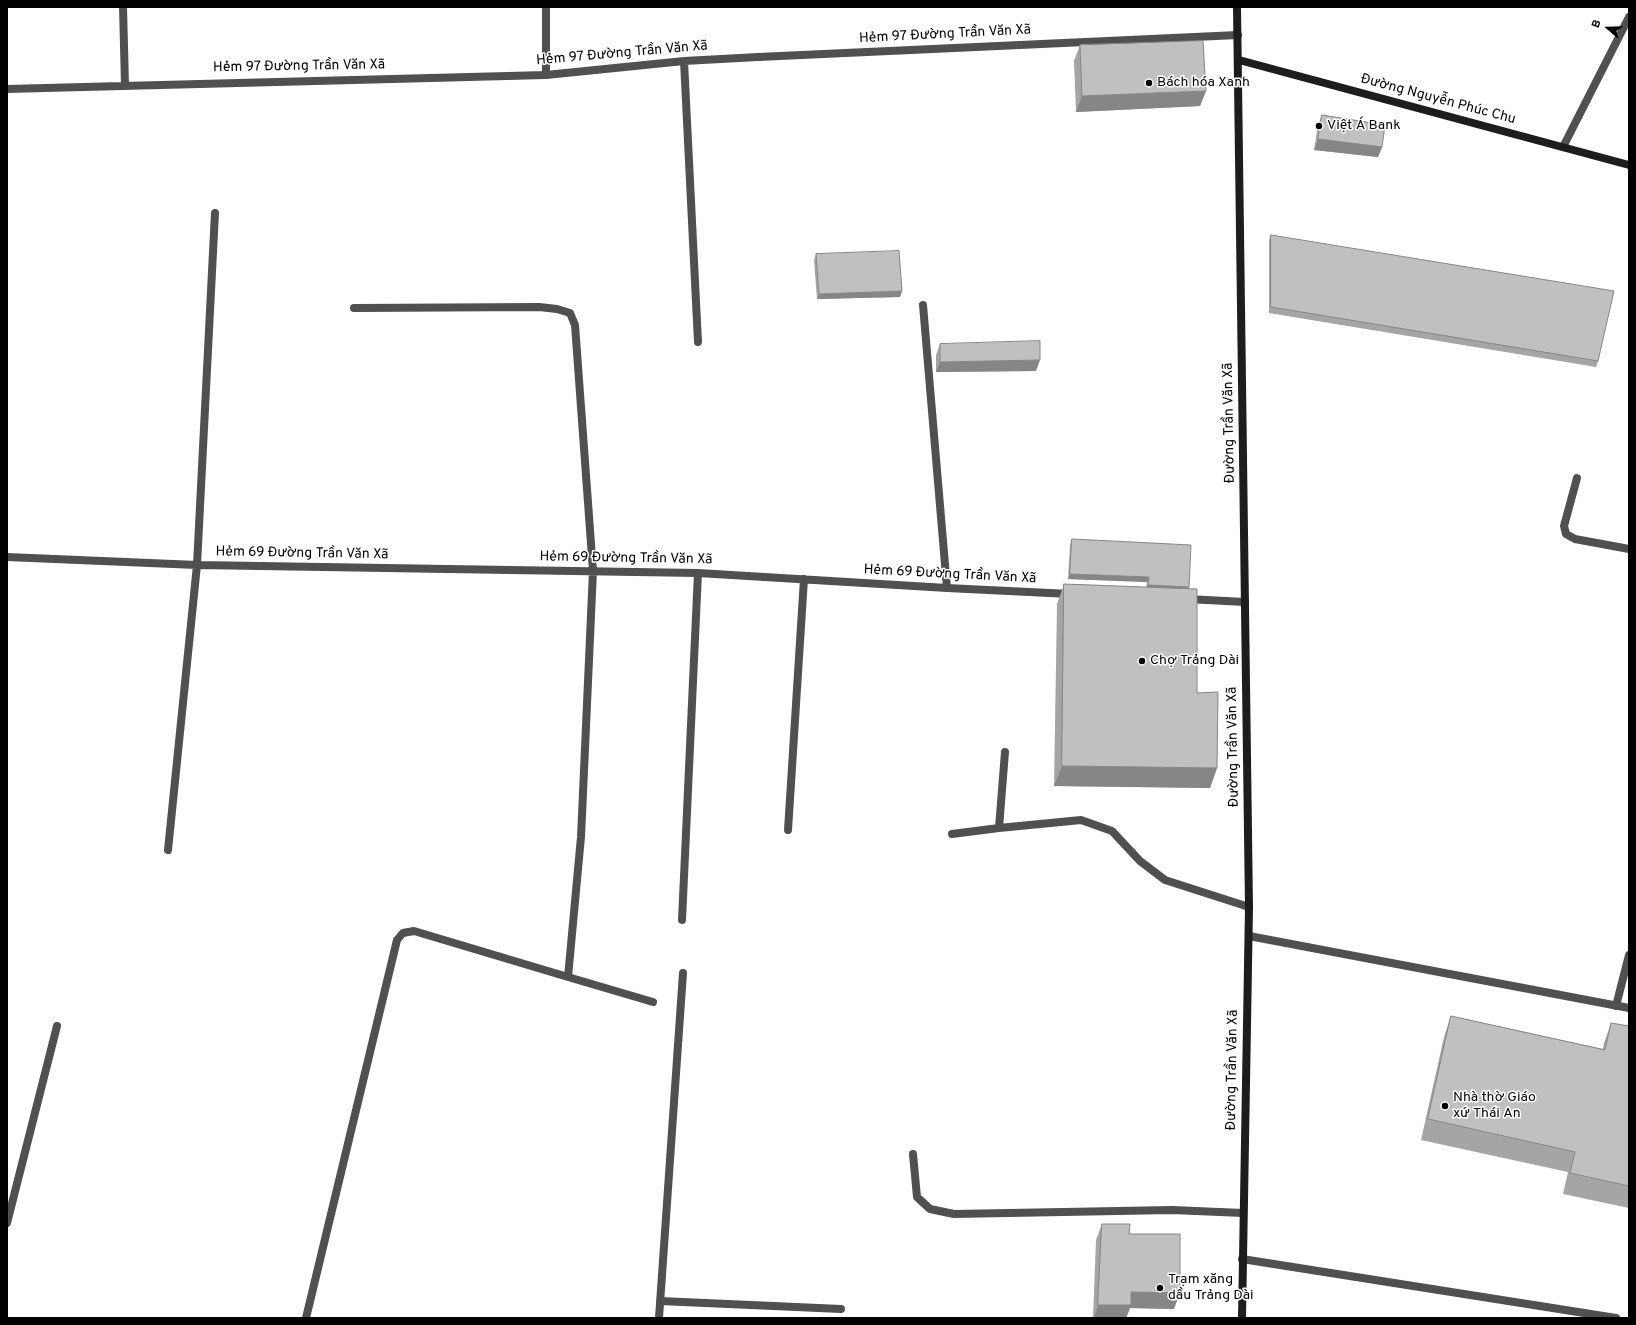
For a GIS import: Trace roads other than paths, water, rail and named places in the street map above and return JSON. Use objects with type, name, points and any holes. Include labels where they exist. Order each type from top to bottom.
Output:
[{"type":"street","points":[[124,7],[125,85]]},
{"type":"street","points":[[546,7],[546,75]]},
{"type":"street","name":"Đường Trần Văn Xã","points":[[1237,7],[1239,60],[1249,907],[1242,1318]]},
{"type":"street","points":[[1563,147],[1629,17]]},
{"type":"street","name":"Hẻm 97 Đường Trần Văn Xã","points":[[7,89],[546,75],[684,61],[766,56],[1238,35]]},
{"type":"street","name":"Đường Nguyễn Phúc Chu","points":[[1239,60],[1629,165]]},
{"type":"street","points":[[684,61],[698,342]]},
{"type":"street","points":[[168,850],[197,565],[215,213]]},
{"type":"street","points":[[923,305],[947,588]]},
{"type":"street","points":[[354,308],[539,306],[570,313],[575,325],[593,571],[581,837],[568,977]]},
{"type":"street","points":[[1577,478],[1564,526],[1566,534],[1575,539],[1629,549]]},
{"type":"street","name":"Hẻm 69 Đường Trần Văn Xã","points":[[7,557],[197,565],[698,573],[947,588],[1080,594]]},
{"type":"street","points":[[682,920],[698,573]]},
{"type":"street","points":[[788,830],[804,580]]},
{"type":"street","points":[[1182,599],[1245,602]]},
{"type":"street","points":[[999,828],[1005,752]]},
{"type":"street","points":[[952,834],[1081,820],[1112,831],[1140,861],[1166,880],[1249,907]]},
{"type":"street","points":[[306,1318],[397,940],[403,933],[414,931],[653,1002]]},
{"type":"street","points":[[1249,936],[1629,1008]]},
{"type":"street","points":[[1616,1006],[1629,955]]},
{"type":"street","points":[[659,1318],[683,973]]},
{"type":"street","points":[[7,1223],[56,1026]]},
{"type":"street","points":[[913,1154],[917,1197],[930,1209],[954,1214],[1172,1210],[1243,1213]]},
{"type":"street","points":[[1242,1260],[1616,1318]]},
{"type":"street","points":[[660,1301],[841,1309]]},
{"type":"place","name":"Bách hóa Xanh","points":[[1149,83]]},
{"type":"place","name":"Việt Á Bank","points":[[1319,126]]},
{"type":"place","name":"Chợ Trảng Dài","points":[[1142,661]]},
{"type":"place","name":"Nhà thờ Giáo xứ Thái An","points":[[1445,1106]]},
{"type":"place","name":"Trạm xăng dầu Trảng Dài","points":[[1160,1288]]}]
